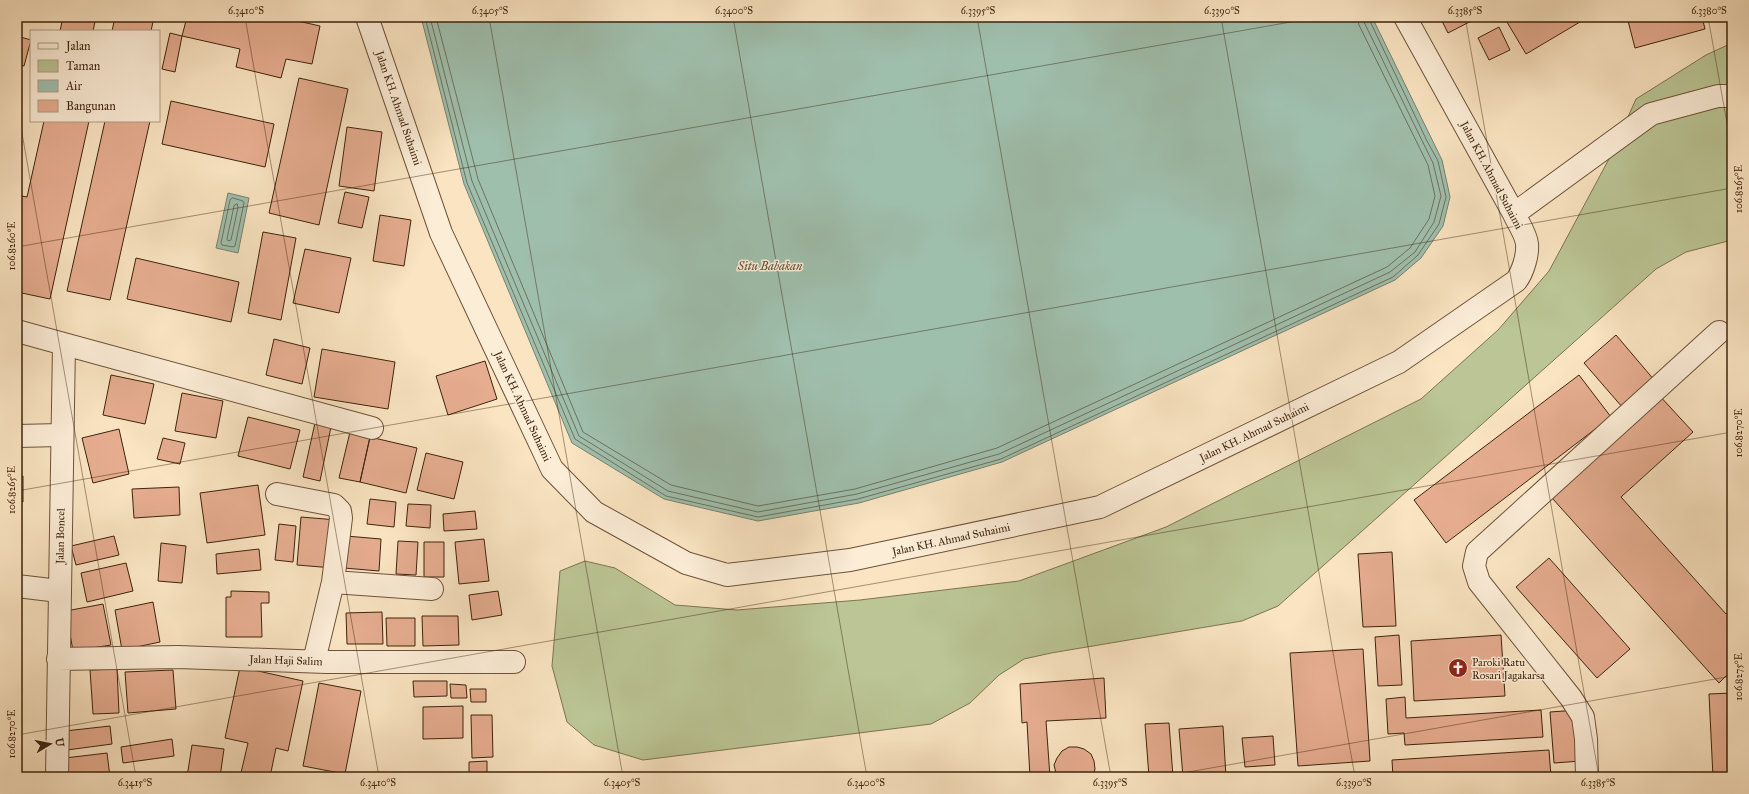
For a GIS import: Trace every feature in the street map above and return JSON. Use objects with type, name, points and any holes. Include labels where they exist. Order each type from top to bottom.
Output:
[{"type":"street","name":"Jalan KH. Ahmad Suhaimi","points":[[367,17],[441,233],[552,469],[594,512],[686,563],[727,575],[850,560],[1100,506],[1398,362],[1516,281],[1523,267],[1527,244],[1514,214],[1405,17]]},
{"type":"street","points":[[1514,214],[1651,114],[1718,96],[1732,96]]},
{"type":"street","points":[[17,331],[372,428]]},
{"type":"street","points":[[1587,777],[1586,739],[1583,717],[1571,698],[1479,582],[1474,566],[1477,552],[1718,332]]},
{"type":"street","name":"Jalan Boncel","points":[[57,777],[61,435],[64,344]]},
{"type":"street","points":[[17,436],[61,435]]},
{"type":"street","points":[[277,494],[334,505],[340,511],[342,518],[333,582],[314,661]]},
{"type":"street","points":[[333,582],[432,589]]},
{"type":"street","points":[[17,586],[59,591]]},
{"type":"street","name":"Jalan Haji Salim","points":[[58,658],[178,657],[314,661],[514,662]]},
{"type":"green space","points":[[1732,43],[1732,240],[1686,252],[1656,269],[1278,606],[1242,621],[1051,653],[1024,659],[999,675],[970,703],[931,724],[643,760],[594,745],[567,722],[552,666],[560,571],[585,561],[615,568],[675,605],[737,610],[860,600],[1019,581],[1166,527],[1421,399],[1498,330],[1549,271],[1610,157],[1636,99],[1706,55]]},
{"type":"water","name":"Situ Babakan","points":[[421,17],[1372,17],[1442,160],[1450,197],[1443,226],[1421,258],[1395,280],[1002,462],[859,503],[758,521],[664,499],[572,443],[464,184]]},
{"type":"water","points":[[228,193],[249,198],[238,253],[216,248]]},
{"type":"building","points":[[63,17],[96,17],[93,30],[60,30]]},
{"type":"building","points":[[115,17],[154,17],[151,30],[112,30]]},
{"type":"building","points":[[187,17],[280,17],[320,26],[312,64],[286,59],[281,78],[236,67],[240,49],[182,36]]},
{"type":"building","points":[[1440,17],[1479,17],[1448,33]]},
{"type":"building","points":[[1504,17],[1584,17],[1585,19],[1526,54]]},
{"type":"building","points":[[1627,17],[1702,17],[1705,29],[1635,48]]},
{"type":"building","points":[[1499,27],[1510,50],[1489,60],[1478,38]]},
{"type":"building","points":[[170,33],[182,36],[175,72],[162,69]]},
{"type":"building","points":[[17,36],[30,40],[30,44],[24,66],[17,64]]},
{"type":"building","points":[[299,78],[348,89],[319,225],[269,213]]},
{"type":"building","points":[[171,101],[274,124],[265,167],[162,144]]},
{"type":"building","points":[[44,122],[89,122],[50,299],[17,292],[17,195],[27,197]]},
{"type":"building","points":[[105,122],[150,122],[110,300],[67,291]]},
{"type":"building","points":[[347,127],[382,132],[374,191],[339,186]]},
{"type":"building","points":[[345,192],[369,197],[362,228],[338,223]]},
{"type":"building","points":[[380,215],[411,220],[404,266],[373,261]]},
{"type":"building","points":[[263,232],[296,238],[281,320],[248,313]]},
{"type":"building","points":[[305,249],[351,258],[339,313],[293,303]]},
{"type":"building","points":[[136,258],[239,282],[231,322],[127,299]]},
{"type":"building","points":[[1616,335],[1655,381],[1623,408],[1584,363]]},
{"type":"building","points":[[274,339],[310,348],[302,384],[266,375]]},
{"type":"building","points":[[322,349],[395,362],[388,409],[314,397]]},
{"type":"building","points":[[485,361],[497,399],[448,415],[436,376]]},
{"type":"building","points":[[111,375],[154,384],[145,424],[103,415]]},
{"type":"building","points":[[1579,375],[1611,417],[1446,543],[1414,500]]},
{"type":"building","points":[[182,393],[223,401],[216,438],[175,431]]},
{"type":"building","points":[[1658,394],[1693,432],[1621,497],[1726,614],[1732,609],[1732,670],[1719,683],[1552,498]]},
{"type":"building","points":[[248,417],[300,430],[290,469],[238,456]]},
{"type":"building","points":[[315,423],[331,427],[320,481],[303,477]]},
{"type":"building","points":[[119,429],[129,474],[93,483],[82,438]]},
{"type":"building","points":[[350,432],[370,437],[360,482],[339,478]]},
{"type":"building","points":[[370,437],[417,448],[406,493],[360,482]]},
{"type":"building","points":[[163,438],[185,443],[180,464],[157,459]]},
{"type":"building","points":[[426,453],[463,462],[454,499],[417,490]]},
{"type":"building","points":[[17,476],[23,476],[23,502],[17,502]]},
{"type":"building","points":[[258,485],[265,535],[207,543],[200,493]]},
{"type":"building","points":[[179,487],[180,515],[134,518],[132,489]]},
{"type":"building","points":[[370,499],[396,502],[394,527],[367,524]]},
{"type":"building","points":[[408,504],[431,505],[430,528],[406,526]]},
{"type":"building","points":[[475,511],[477,529],[444,531],[443,514]]},
{"type":"building","points":[[301,517],[337,520],[333,568],[297,565]]},
{"type":"building","points":[[279,524],[296,526],[293,562],[275,560]]},
{"type":"building","points":[[114,536],[119,555],[76,565],[71,546]]},
{"type":"building","points":[[346,536],[381,539],[379,571],[344,568]]},
{"type":"building","points":[[484,539],[489,581],[459,584],[455,542]]},
{"type":"building","points":[[398,541],[418,542],[416,575],[396,574]]},
{"type":"building","points":[[424,542],[444,542],[444,577],[424,577]]},
{"type":"building","points":[[161,543],[186,546],[182,583],[158,581]]},
{"type":"building","points":[[259,549],[261,570],[217,574],[216,554]]},
{"type":"building","points":[[1392,552],[1396,626],[1363,627],[1358,554]]},
{"type":"building","points":[[1549,558],[1630,649],[1597,678],[1516,587]]},
{"type":"building","points":[[126,563],[133,591],[87,602],[81,573]]},
{"type":"building","points":[[231,591],[269,592],[269,603],[261,603],[262,637],[226,637],[226,597],[231,597]]},
{"type":"building","points":[[498,591],[502,615],[472,620],[469,595]]},
{"type":"building","points":[[153,602],[160,642],[122,650],[115,610]]},
{"type":"building","points":[[103,604],[111,645],[73,651],[66,611]]},
{"type":"building","points":[[382,612],[383,644],[347,644],[346,613]]},
{"type":"building","points":[[422,616],[458,616],[459,645],[423,646]]},
{"type":"building","points":[[386,618],[415,618],[415,646],[387,646]]},
{"type":"building","points":[[1399,635],[1402,685],[1378,686],[1375,637]]},
{"type":"building","name":"Paroki Ratu Rosari Jagakarsa","points":[[1501,635],[1505,696],[1414,701],[1411,641]]},
{"type":"building","points":[[1363,649],[1370,761],[1298,766],[1290,653]]},
{"type":"building","points":[[240,667],[303,681],[288,751],[276,748],[270,777],[240,777],[248,743],[225,738]]},
{"type":"building","points":[[117,669],[119,713],[93,714],[90,670]]},
{"type":"building","points":[[173,670],[176,709],[128,713],[125,672]]},
{"type":"building","points":[[1104,678],[1106,718],[1046,721],[1050,777],[1030,777],[1027,722],[1022,723],[1020,684]]},
{"type":"building","points":[[413,681],[447,681],[447,696],[414,697]]},
{"type":"building","points":[[319,683],[361,691],[345,774],[303,766]]},
{"type":"building","points":[[450,684],[466,685],[467,698],[451,698]]},
{"type":"building","points":[[470,689],[486,689],[486,702],[471,702]]},
{"type":"building","points":[[1732,693],[1732,777],[1713,777],[1709,694]]},
{"type":"building","points":[[1405,697],[1406,718],[1541,710],[1543,737],[1405,745],[1404,733],[1388,734],[1386,699]]},
{"type":"building","points":[[463,706],[463,738],[423,739],[423,707]]},
{"type":"building","points":[[1578,710],[1581,761],[1554,763],[1550,712]]},
{"type":"building","points":[[471,715],[492,715],[493,757],[472,758]]},
{"type":"building","points":[[1169,723],[1173,777],[1149,777],[1145,724]]},
{"type":"building","points":[[110,726],[112,744],[67,750],[65,731]]},
{"type":"building","points":[[1223,726],[1226,777],[1183,777],[1179,729]]},
{"type":"building","points":[[1273,736],[1275,765],[1245,767],[1242,738]]},
{"type":"building","points":[[172,739],[174,756],[123,763],[121,747]]},
{"type":"building","points":[[192,745],[224,749],[220,777],[187,777]]},
{"type":"building","points":[[1069,747],[1084,749],[1091,754],[1095,769],[1093,777],[1057,777],[1054,765],[1062,751]]},
{"type":"building","points":[[1549,750],[1551,777],[1393,777],[1392,760]]},
{"type":"building","points":[[107,753],[110,777],[68,777],[65,758]]},
{"type":"building","points":[[487,761],[487,776],[469,776],[469,762]]},
{"type":"building","points":[[129,772],[144,777],[128,777]]},
{"type":"place","name":"Paroki Ratu Rosari Jagakarsa","points":[[1458,668]]}]
